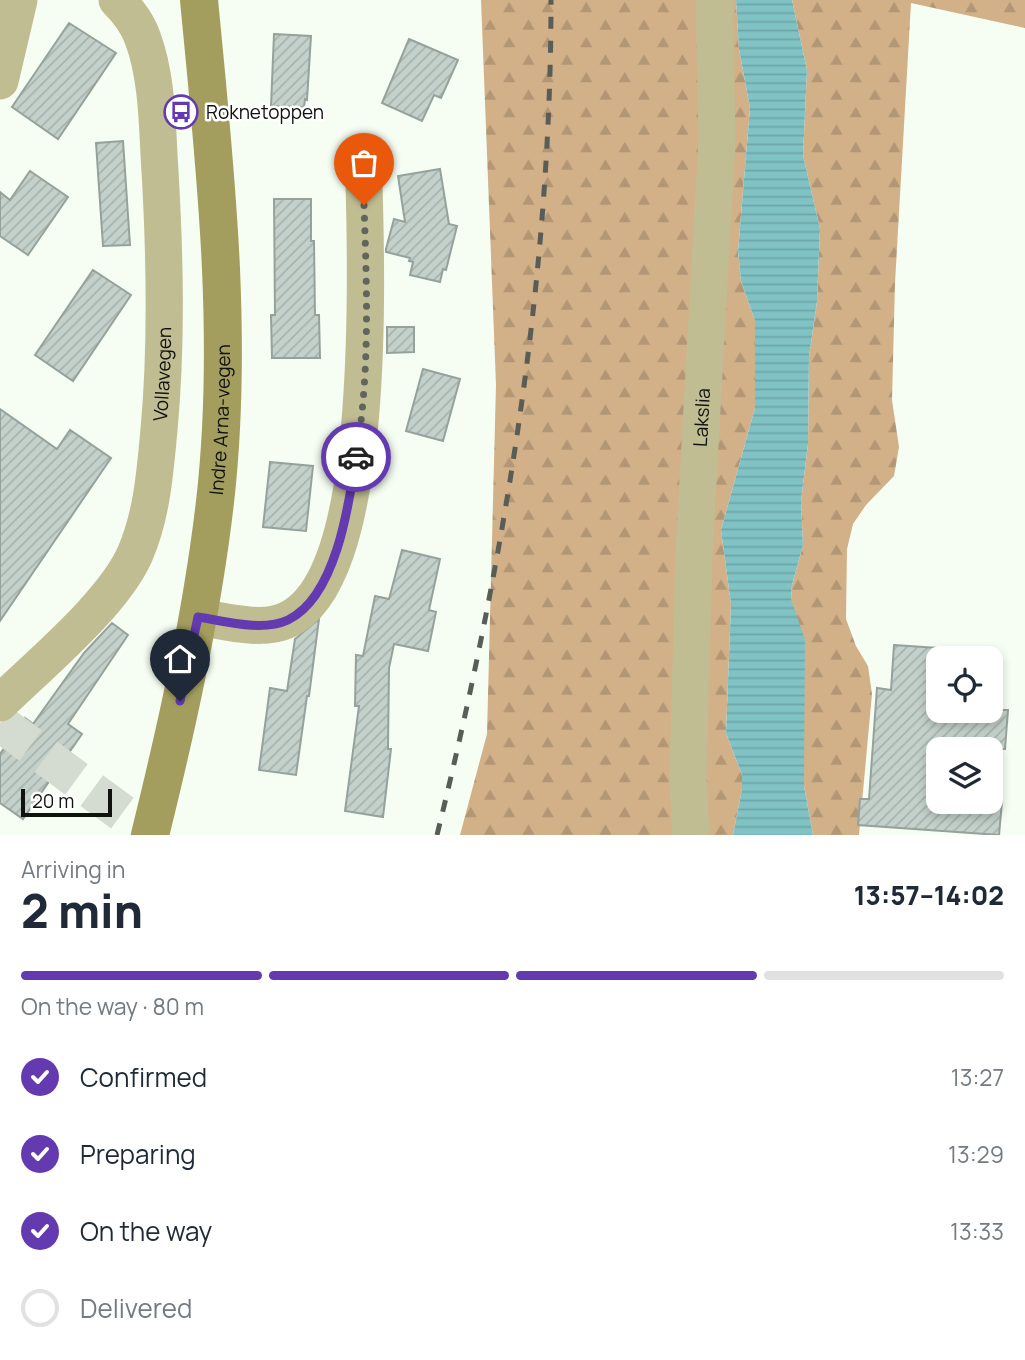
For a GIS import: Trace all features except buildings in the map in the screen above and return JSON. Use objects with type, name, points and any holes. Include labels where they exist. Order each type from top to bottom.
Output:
[{"type":"main road","name":"Indre Arna-vegen","points":[[150,835],[198,617],[215,502],[222,405],[221,267],[199,0]]},
{"type":"street","points":[[0,81],[19,0]]},
{"type":"street","name":"Vollavegen","points":[[0,703],[107,597],[123,575],[140,540],[155,478],[164,378],[166,295],[156,113],[144,40],[136,23],[117,0]]},
{"type":"street","name":"Lakslia","points":[[691,835],[688,779],[694,552],[716,140],[713,0]]},
{"type":"street","points":[[198,617],[247,624],[271,624],[287,620],[303,610],[314,597],[335,552],[354,471],[363,407],[367,297],[363,182]]},
{"type":"green space","points":[[481,0],[736,0],[739,49],[750,108],[738,251],[741,281],[755,321],[755,408],[721,530],[731,604],[726,733],[742,775],[733,835],[460,835],[487,734],[496,385]]},
{"type":"green space","points":[[792,0],[1025,0],[1025,28],[911,3],[895,283],[892,400],[899,447],[894,476],[866,505],[853,524],[847,549],[846,619],[856,646],[868,666],[872,694],[859,835],[813,835],[804,786],[791,599],[803,545],[801,501],[808,444],[809,357],[817,301],[820,229],[803,155],[807,70]]},
{"type":"water","points":[[736,0],[792,0],[807,70],[803,155],[820,229],[817,301],[809,357],[808,444],[801,501],[803,545],[791,599],[805,640],[804,786],[813,835],[733,835],[742,775],[726,733],[731,604],[721,530],[755,408],[755,321],[741,281],[738,251],[750,108],[739,49]]},
{"type":"tunnel","points":[[0,723],[152,835]]},
{"type":"railway","points":[[437,835],[483,629],[519,421],[543,211],[551,0]]},
{"type":"way so far","points":[[356,457],[365,369],[367,297],[364,205]]},
{"type":"place","name":"Roknetoppen","points":[[181,112]]},
{"type":"route","points":[[180,701],[198,617],[247,624],[271,624],[287,620],[303,610],[314,597],[335,552],[356,457]]}]
